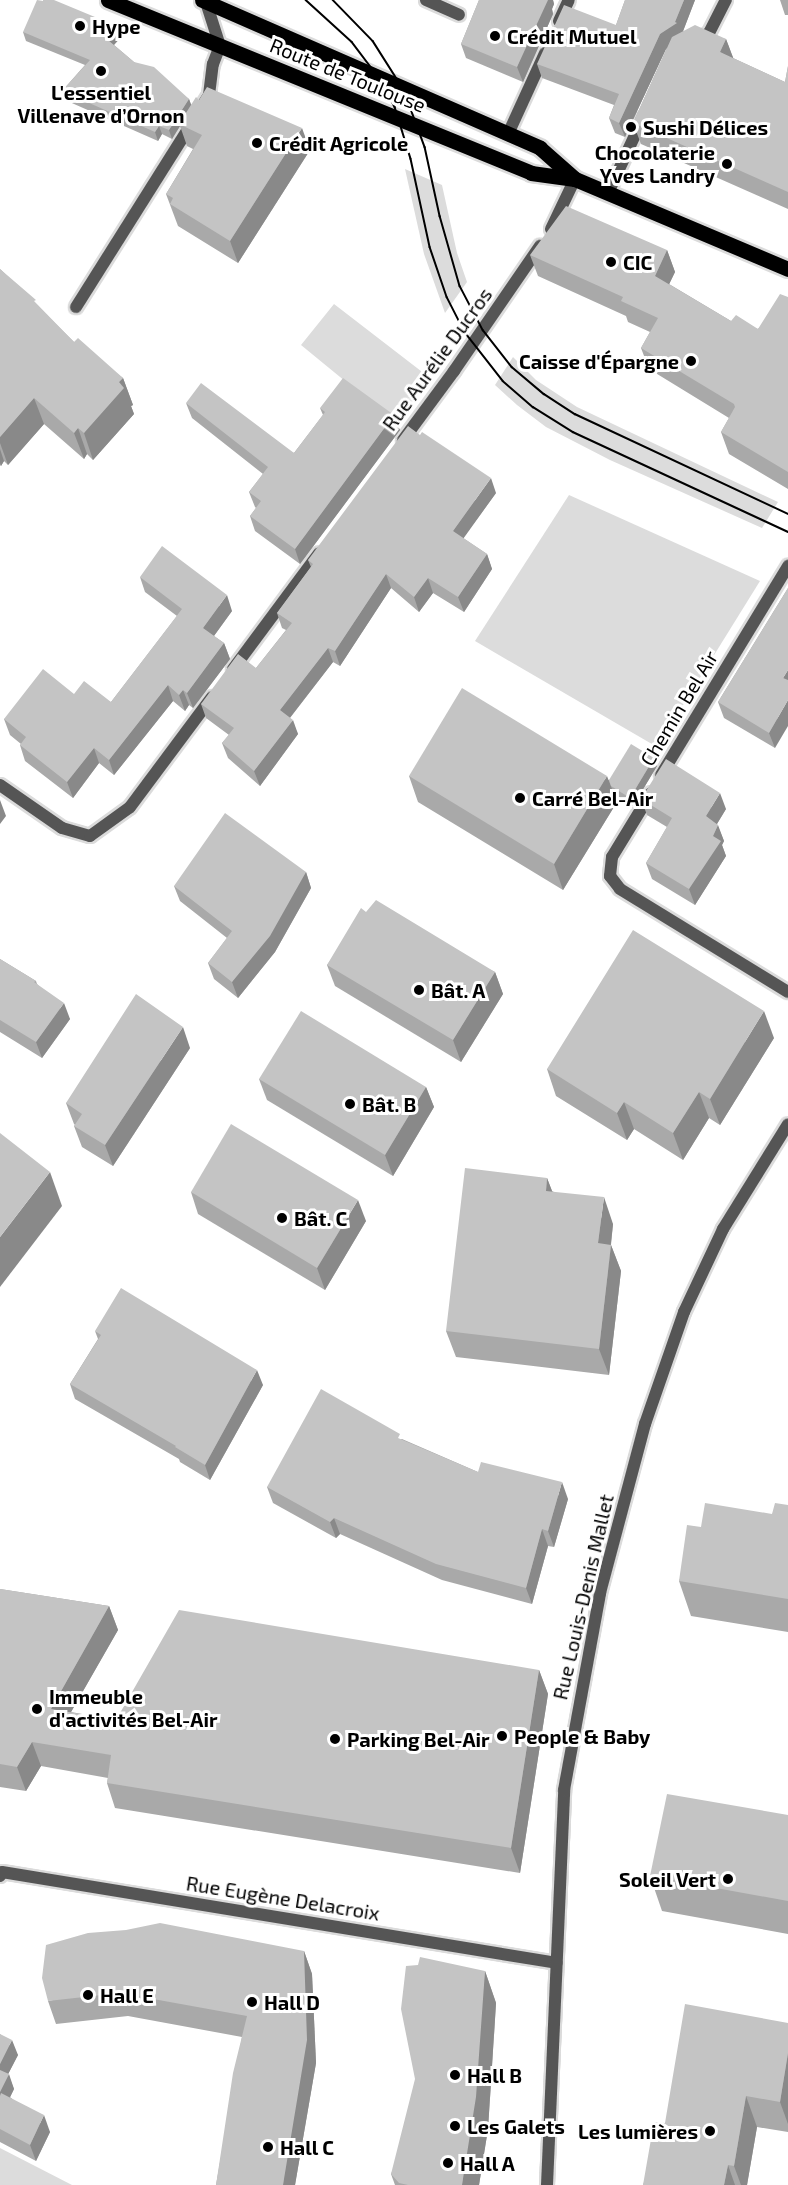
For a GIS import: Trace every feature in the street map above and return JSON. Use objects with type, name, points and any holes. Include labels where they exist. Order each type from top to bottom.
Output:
[{"type":"main road","name":"Route de Toulouse","points":[[108,0],[531,173],[575,179],[788,269]]},
{"type":"main road","name":"Route de Toulouse","points":[[204,1],[540,148],[575,179]]},
{"type":"street","points":[[426,0],[459,15]]},
{"type":"street","points":[[508,134],[569,0]]},
{"type":"street","points":[[682,49],[709,33],[726,0]]},
{"type":"street","points":[[76,308],[209,95],[213,64],[220,46],[204,1]]},
{"type":"street","points":[[608,193],[649,104]]},
{"type":"street","name":"Rue Aurélie Ducros","points":[[398,447],[510,291],[557,219],[575,179]]},
{"type":"street","points":[[0,785],[62,828],[90,836],[130,807],[327,542]]},
{"type":"street","name":"Chemin Bel Air","points":[[788,566],[612,857],[610,876],[620,889],[788,992]]},
{"type":"street","name":"Rue Louis-Denis Mallet","points":[[547,2185],[564,1790],[600,1593],[645,1424],[696,1285],[723,1229],[788,1124]]},
{"type":"street","name":"Rue Eugène Delacroix","points":[[1,1874],[557,1963]]},
{"type":"shaded area","points":[[405,169],[442,185],[457,253],[467,282],[445,313],[424,254]]},
{"type":"shaded area","points":[[334,304],[430,378],[394,427],[362,395],[301,345]]},
{"type":"shaded area","points":[[513,357],[536,380],[577,407],[778,502],[762,528],[610,460],[546,427],[495,385]]},
{"type":"shaded area","points":[[569,495],[760,581],[657,747],[475,641]]},
{"type":"shaded area","points":[[0,2148],[72,2185],[0,2185]]},
{"type":"building","points":[[37,0],[54,0],[119,27],[108,40],[134,62],[154,67],[189,99],[169,130],[159,126],[155,132],[62,91],[90,60],[23,32]]},
{"type":"building","points":[[479,0],[548,0],[517,67],[461,44]]},
{"type":"building","points":[[625,0],[684,0],[675,22],[677,23],[660,34],[619,123],[609,118],[619,94],[537,64],[564,5],[616,25]]},
{"type":"building","points":[[695,25],[726,39],[720,52],[785,82],[788,66],[788,192],[633,123],[672,37]]},
{"type":"building","points":[[207,87],[302,128],[230,241],[170,204],[173,198],[166,194],[202,135],[179,124],[196,97],[199,100]]},
{"type":"building","points":[[566,206],[667,250],[655,276],[731,321],[736,315],[758,329],[780,294],[788,297],[788,472],[721,432],[735,407],[734,404],[641,348],[658,318],[621,301],[623,297],[530,255]]},
{"type":"building","points":[[0,269],[36,300],[34,301],[74,342],[78,338],[123,378],[119,382],[124,388],[84,433],[78,428],[74,433],[34,398],[0,437]]},
{"type":"building","points":[[343,378],[394,415],[295,549],[250,516],[261,501],[249,492],[268,467],[186,403],[201,383],[294,453],[325,412],[320,408]]},
{"type":"building","points":[[408,426],[420,435],[422,432],[491,478],[453,531],[487,554],[458,597],[428,578],[414,597],[386,574],[335,651],[328,648],[280,710],[293,720],[254,771],[222,743],[234,728],[201,704],[238,654],[256,668],[292,623],[277,613],[313,564],[308,560]]},
{"type":"building","points":[[162,546],[227,595],[203,628],[224,643],[187,693],[183,690],[179,695],[168,685],[109,760],[94,748],[67,782],[20,745],[26,737],[4,719],[43,669],[74,694],[84,681],[111,702],[182,609],[140,577]]},
{"type":"building","points":[[788,588],[788,670],[783,678],[788,680],[788,700],[769,733],[718,702]]},
{"type":"building","name":"Carré Bel-Air","points":[[462,688],[607,776],[554,864],[409,776]]},
{"type":"building","points":[[631,744],[654,758],[630,798],[611,786],[609,780]]},
{"type":"building","points":[[666,759],[720,793],[706,816],[718,825],[713,836],[721,841],[689,889],[646,863],[672,818],[641,799]]},
{"type":"building","points":[[225,813],[306,872],[270,936],[232,982],[208,963],[232,931],[174,886]]},
{"type":"building","name":"Bât. A","points":[[376,900],[495,972],[453,1040],[327,965],[361,908],[366,912]]},
{"type":"building","points":[[633,930],[764,1011],[710,1099],[699,1092],[673,1133],[624,1102],[617,1113],[547,1069]]},
{"type":"building","points":[[0,959],[36,981],[34,982],[64,1003],[36,1042],[0,1020]]},
{"type":"building","points":[[136,994],[183,1027],[105,1145],[74,1126],[82,1114],[66,1103]]},
{"type":"building","name":"Bât. B","points":[[301,1011],[426,1087],[385,1155],[259,1079]]},
{"type":"building","name":"Bât. C","points":[[231,1124],[358,1200],[317,1268],[191,1192]]},
{"type":"building","points":[[0,1133],[50,1172],[0,1237]]},
{"type":"building","points":[[465,1168],[547,1178],[546,1191],[604,1197],[598,1243],[611,1245],[599,1349],[446,1331]]},
{"type":"building","points":[[121,1288],[257,1370],[205,1465],[70,1384],[101,1335],[95,1331]]},
{"type":"building","points":[[321,1389],[400,1434],[398,1438],[478,1472],[481,1462],[562,1482],[548,1531],[542,1529],[526,1588],[436,1564],[334,1518],[330,1522],[267,1487]]},
{"type":"building","points":[[705,1503],[772,1514],[775,1503],[788,1505],[788,1599],[679,1581],[687,1525],[701,1527]]},
{"type":"building","name":"Parking Bel-Air","points":[[0,1589],[109,1606],[51,1709],[116,1720],[179,1610],[539,1670],[511,1848],[107,1783],[111,1755],[32,1742],[17,1767],[0,1764]]},
{"type":"building","points":[[667,1794],[788,1815],[788,1901],[650,1876]]},
{"type":"building","points":[[160,1923],[304,1951],[307,2040],[283,2185],[216,2185],[233,2073],[247,2016],[120,1993],[48,2001],[42,1978],[46,1945],[88,1933],[126,1930]]},
{"type":"building","points":[[420,1957],[485,1971],[476,2097],[462,2185],[408,2185],[399,2183],[391,2174],[415,2079],[401,2009],[406,1966],[418,1965]]},
{"type":"building","points":[[685,2004],[788,2023],[788,2053],[780,2102],[746,2096],[734,2166],[728,2165],[724,2185],[643,2185],[654,2122],[665,2123]]},
{"type":"building","points":[[0,2034],[12,2040],[0,2064]]},
{"type":"building","points":[[0,2070],[9,2074],[0,2092]]},
{"type":"building","points":[[1,2093],[44,2115],[30,2145],[0,2129]]},
{"type":"tram line","points":[[306,0],[352,42],[380,79],[395,107],[411,159],[430,247],[447,297],[464,331],[503,381],[533,407],[573,432],[788,532]]},
{"type":"tram line","points":[[333,0],[373,41],[404,90],[425,147],[440,216],[460,286],[483,330],[512,367],[544,394],[575,414],[788,514]]},
{"type":"place","name":"Hype","points":[[80,26]]},
{"type":"place","name":"Crédit Mutuel","points":[[495,36]]},
{"type":"place","name":"L'essentiel Villenave d’Ornon","points":[[101,71]]},
{"type":"place","name":"Sushi Délices","points":[[631,127]]},
{"type":"place","name":"Crédit Agricole","points":[[257,143]]},
{"type":"place","name":"Chocolaterie Yves Landry","points":[[727,164]]},
{"type":"place","name":"CIC","points":[[611,262]]},
{"type":"place","name":"Caisse d'Épargne","points":[[691,361]]},
{"type":"place","name":"Carré Bel-Air","points":[[520,798]]},
{"type":"place","name":"Bât. A","points":[[419,990]]},
{"type":"place","name":"Bât. B","points":[[350,1104]]},
{"type":"place","name":"Bât. C","points":[[282,1218]]},
{"type":"place","name":"Immeuble d'activités Bel-Air","points":[[37,1709]]},
{"type":"place","name":"People & Baby","points":[[502,1736]]},
{"type":"place","name":"Parking Bel-Air","points":[[335,1739]]},
{"type":"place","name":"Soleil Vert","points":[[728,1879]]},
{"type":"place","name":"Hall E","points":[[88,1995]]},
{"type":"place","name":"Hall D","points":[[252,2002]]},
{"type":"place","name":"Hall B","points":[[455,2075]]},
{"type":"place","name":"Les Galets","points":[[455,2126]]},
{"type":"place","name":"Les lumières","points":[[710,2131]]},
{"type":"place","name":"Hall C","points":[[268,2147]]},
{"type":"place","name":"Hall A","points":[[448,2163]]}]
